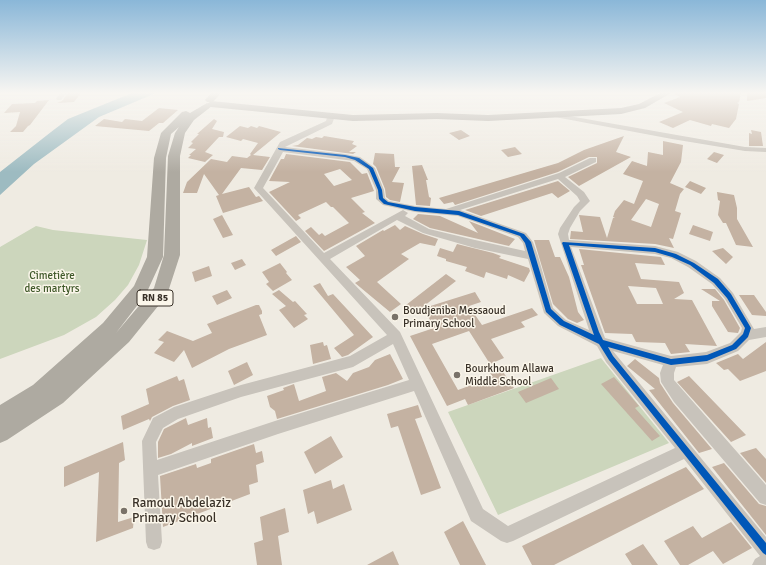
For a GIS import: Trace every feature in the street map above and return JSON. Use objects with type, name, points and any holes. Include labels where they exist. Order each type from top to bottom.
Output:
[{"type":"highway","name":"RN 85","points":[[0,417],[40,391],[109,328],[140,290],[155,257],[160,158],[166,133],[180,119]]},
{"type":"highway","name":"RN 85","points":[[0,433],[56,396],[123,337],[160,291],[172,255],[174,156],[180,133],[189,119]]},
{"type":"street","points":[[330,119],[329,122],[283,144],[258,188],[396,336],[477,515],[507,535],[685,451]]},
{"type":"street","points":[[577,119],[672,138],[745,149],[766,150]]},
{"type":"street","points":[[280,149],[345,156],[357,159],[371,168],[380,190],[381,199],[386,203],[459,213],[522,235],[528,242],[548,310],[562,323],[601,342],[671,362],[706,358],[734,347],[746,335],[748,328],[729,296],[716,281],[692,264],[674,255],[655,250],[565,243]]},
{"type":"street","points":[[446,212],[559,176],[593,160]]},
{"type":"street","points":[[559,176],[581,194],[584,201],[577,209],[563,234],[596,333],[611,358],[766,550]]},
{"type":"street","points":[[323,258],[397,216],[415,208]]},
{"type":"street","points":[[397,216],[426,231],[532,256]]},
{"type":"street","points":[[746,335],[766,332]]},
{"type":"street","points":[[154,542],[150,441],[158,423],[174,414],[241,391],[353,361],[396,336]]},
{"type":"street","points":[[671,362],[667,373],[668,382],[679,397],[766,497]]},
{"type":"street","points":[[151,470],[278,427],[418,384]]},
{"type":"street","points":[[761,565],[766,562]]},
{"type":"green space","name":"Cimetière des martyrs","points":[[36,226],[53,230],[147,240],[139,265],[128,285],[115,300],[96,317],[64,335],[0,359],[0,247]]},
{"type":"green space","points":[[601,358],[669,443],[498,515],[448,412]]},
{"type":"water","points":[[68,119],[96,119],[34,164],[0,195],[0,172]]},
{"type":"building","points":[[18,119],[34,119],[23,132],[10,132],[16,126]]},
{"type":"building","points":[[104,119],[122,122],[125,119],[142,121],[144,119],[167,119],[163,123],[159,123],[149,131],[95,126]]},
{"type":"building","points":[[214,119],[217,121],[212,129],[224,132],[223,137],[219,137],[205,152],[213,155],[205,162],[188,158],[191,155],[189,155],[196,149],[188,148],[193,143],[191,142],[199,134],[197,134]]},
{"type":"building","points":[[665,119],[736,119],[729,128],[712,124],[711,126],[690,120],[673,128],[659,122]]},
{"type":"building","points":[[240,126],[248,128],[251,126],[257,128],[259,126],[281,132],[253,155],[270,157],[262,170],[241,168],[222,194],[249,187],[256,197],[259,196],[263,201],[223,213],[216,196],[219,195],[204,174],[197,193],[183,193],[187,182],[211,159],[227,162],[232,156],[247,158],[251,155],[250,154],[258,143],[226,137]]},
{"type":"building","points":[[461,130],[470,136],[459,140],[449,133]]},
{"type":"building","points":[[751,130],[761,132],[763,146],[749,146],[749,133],[752,134]]},
{"type":"building","points":[[324,136],[354,141],[352,144],[357,146],[349,152],[356,152],[353,154],[292,146],[298,145],[307,138],[322,138]]},
{"type":"building","points":[[624,136],[616,152],[631,157],[579,186],[568,177],[597,163],[597,157],[589,157],[558,172],[455,205],[453,202],[444,204],[439,198],[558,163],[584,150]]},
{"type":"building","points":[[663,141],[683,145],[681,162],[670,183],[684,189],[680,194],[675,211],[681,213],[673,239],[669,238],[674,248],[655,244],[570,239],[571,231],[583,232],[579,215],[600,217],[607,238],[613,218],[615,218],[613,217],[615,211],[624,200],[634,204],[643,181],[623,174],[632,161],[647,166],[648,152],[663,155]],"holes":[[[646,199],[659,204],[651,227],[631,220]]]},
{"type":"building","points":[[515,147],[522,154],[508,157],[501,150]]},
{"type":"building","points":[[714,152],[724,155],[717,163],[707,159]]},
{"type":"building","points":[[375,153],[394,154],[395,167],[400,167],[392,182],[404,183],[400,202],[390,200],[386,197],[385,189],[376,167],[373,164]]},
{"type":"building","points":[[286,154],[350,162],[362,174],[367,173],[374,191],[351,198],[365,212],[362,213],[375,223],[324,251],[305,231],[311,227],[319,235],[322,233],[325,236],[349,223],[326,202],[298,215],[301,218],[296,221],[269,192],[290,182],[269,181],[281,159],[284,159]],"holes":[[[340,169],[352,180],[334,186],[324,174]]]},
{"type":"building","points":[[422,165],[428,180],[426,180],[429,197],[431,198],[430,206],[416,205],[412,166]]},
{"type":"building","points":[[558,181],[570,191],[558,198],[552,193],[481,216],[465,210]]},
{"type":"building","points":[[690,181],[706,188],[701,194],[685,187]]},
{"type":"building","points":[[717,192],[734,195],[737,208],[737,219],[753,247],[736,245],[726,223],[723,223],[718,215],[720,201],[718,200]]},
{"type":"building","points":[[418,214],[440,216],[478,233],[469,221],[515,239],[509,246],[430,228],[413,219]]},
{"type":"building","points":[[222,215],[233,235],[223,238],[213,219]]},
{"type":"building","points":[[395,225],[400,230],[405,226],[438,239],[435,246],[420,243],[401,254],[409,259],[377,282],[401,304],[390,312],[355,283],[360,280],[346,267],[365,256],[356,246],[383,230],[384,231]]},
{"type":"building","points":[[693,225],[713,232],[710,241],[689,234]]},
{"type":"building","points":[[296,236],[301,242],[276,256],[271,250]]},
{"type":"building","points":[[534,240],[549,240],[555,257],[560,257],[569,277],[578,312],[584,320],[577,323],[568,319],[553,304]]},
{"type":"building","points":[[457,244],[493,253],[501,256],[499,258],[529,268],[530,271],[524,282],[508,275],[507,279],[486,272],[484,278],[465,271],[467,267],[446,261],[446,259],[437,256],[440,248],[453,252]]},
{"type":"building","points":[[723,248],[733,257],[726,264],[712,251]]},
{"type":"building","points":[[579,249],[661,257],[665,265],[635,263],[641,279],[679,282],[684,293],[674,299],[692,300],[717,346],[685,344],[690,352],[671,354],[665,343],[636,342],[632,334],[605,333],[581,265],[584,265]],"holes":[[[628,286],[656,288],[663,304],[637,304]]]},
{"type":"building","points":[[242,259],[246,265],[235,270],[231,263]]},
{"type":"building","points":[[280,263],[292,280],[273,291],[266,284],[269,282],[262,272]]},
{"type":"building","points":[[209,266],[212,276],[195,282],[192,272]]},
{"type":"building","points":[[446,274],[456,281],[415,313],[406,305]]},
{"type":"building","points":[[320,283],[328,296],[333,294],[373,337],[348,355],[342,357],[334,348],[354,335],[313,286]]},
{"type":"building","points":[[701,289],[715,289],[724,300],[740,328],[738,333],[728,332],[712,306],[712,301],[720,301]]},
{"type":"building","points":[[227,290],[232,298],[217,305],[212,296]]},
{"type":"building","points":[[279,290],[293,302],[295,301],[307,314],[304,315],[308,319],[294,328],[279,310],[286,306],[272,294]]},
{"type":"building","points":[[475,292],[481,302],[469,306],[482,325],[532,308],[538,315],[521,322],[525,327],[491,339],[504,358],[490,364],[469,331],[432,344],[458,390],[493,377],[490,373],[501,369],[514,388],[468,405],[465,399],[447,406],[410,336],[434,328],[424,308]]},
{"type":"building","points":[[739,295],[754,295],[766,312],[766,316],[752,315]]},
{"type":"building","points":[[259,305],[262,311],[262,314],[259,315],[267,335],[229,349],[192,368],[184,350],[174,362],[154,353],[164,342],[158,340],[167,331],[193,341],[212,333],[207,324]]},
{"type":"building","points":[[323,342],[324,346],[327,345],[331,359],[313,364],[310,345]]},
{"type":"building","points":[[766,342],[766,371],[740,381],[728,369],[724,370],[716,363],[738,354],[743,359]]},
{"type":"building","points":[[390,354],[403,379],[277,419],[275,411],[270,407],[267,396],[284,390],[283,388],[294,384],[299,401],[326,391],[322,377],[336,373],[347,381],[353,373],[369,367],[375,360]]},
{"type":"building","points":[[635,359],[659,378],[660,383],[673,403],[712,449],[699,453],[649,390],[655,389],[627,366]]},
{"type":"building","points":[[247,362],[253,375],[234,385],[228,371]]},
{"type":"building","points":[[177,376],[179,381],[184,379],[190,400],[173,406],[152,417],[150,421],[149,419],[123,430],[121,416],[149,404],[146,389]]},
{"type":"building","points":[[689,376],[746,435],[731,442],[677,382]]},
{"type":"building","points":[[614,377],[639,406],[635,408],[660,436],[652,441],[601,384]]},
{"type":"building","points":[[551,378],[559,389],[526,403],[518,392]]},
{"type":"building","points":[[418,405],[422,417],[415,419],[441,488],[421,495],[398,426],[391,428],[387,414]]},
{"type":"building","points":[[186,418],[188,425],[207,418],[208,428],[211,427],[213,438],[192,446],[192,443],[171,454],[158,458],[158,442],[164,429]]},
{"type":"building","points":[[331,436],[343,457],[315,474],[304,452]]},
{"type":"building","points":[[123,442],[125,460],[119,463],[118,522],[134,517],[133,528],[96,542],[99,472],[64,487],[64,467]]},
{"type":"building","points":[[254,444],[256,453],[262,451],[264,462],[256,465],[258,482],[249,485],[250,494],[163,527],[160,476],[196,464],[197,468],[211,463],[211,459]]},
{"type":"building","points":[[756,448],[766,459],[766,483],[740,453]]},
{"type":"building","points":[[724,463],[759,504],[766,506],[766,535],[712,467]]},
{"type":"building","points":[[686,467],[704,489],[554,565],[532,565],[522,546]]},
{"type":"building","points":[[331,480],[333,489],[344,484],[352,510],[317,524],[314,511],[308,514],[303,490]]},
{"type":"building","points":[[285,508],[289,532],[278,536],[282,565],[257,565],[254,543],[263,540],[260,517]]},
{"type":"building","points":[[463,521],[486,565],[460,565],[444,532]]},
{"type":"building","points":[[731,522],[752,548],[723,564],[713,551],[688,565],[680,565],[664,541],[693,526],[702,538]]},
{"type":"building","points":[[643,544],[658,565],[632,565],[625,554]]},
{"type":"building","points":[[393,551],[399,565],[367,565]]},
{"type":"cycle path","points":[[280,149],[345,156],[357,159],[371,168],[380,190],[381,199],[386,203],[415,209],[459,213],[522,235],[528,242],[548,310],[562,323],[601,342],[671,362],[707,358],[734,347],[746,335],[748,328],[729,296],[716,281],[692,264],[674,255],[655,250],[565,243],[596,333],[601,342],[611,358],[766,550]]},
{"type":"place","name":"Boudjeniba Messaoud Primary School","points":[[395,317]]},
{"type":"place","name":"Bourkhoum Allawa Middle School","points":[[457,375]]},
{"type":"place","name":"Ramoul Abdelaziz Primary School","points":[[124,511]]}]
